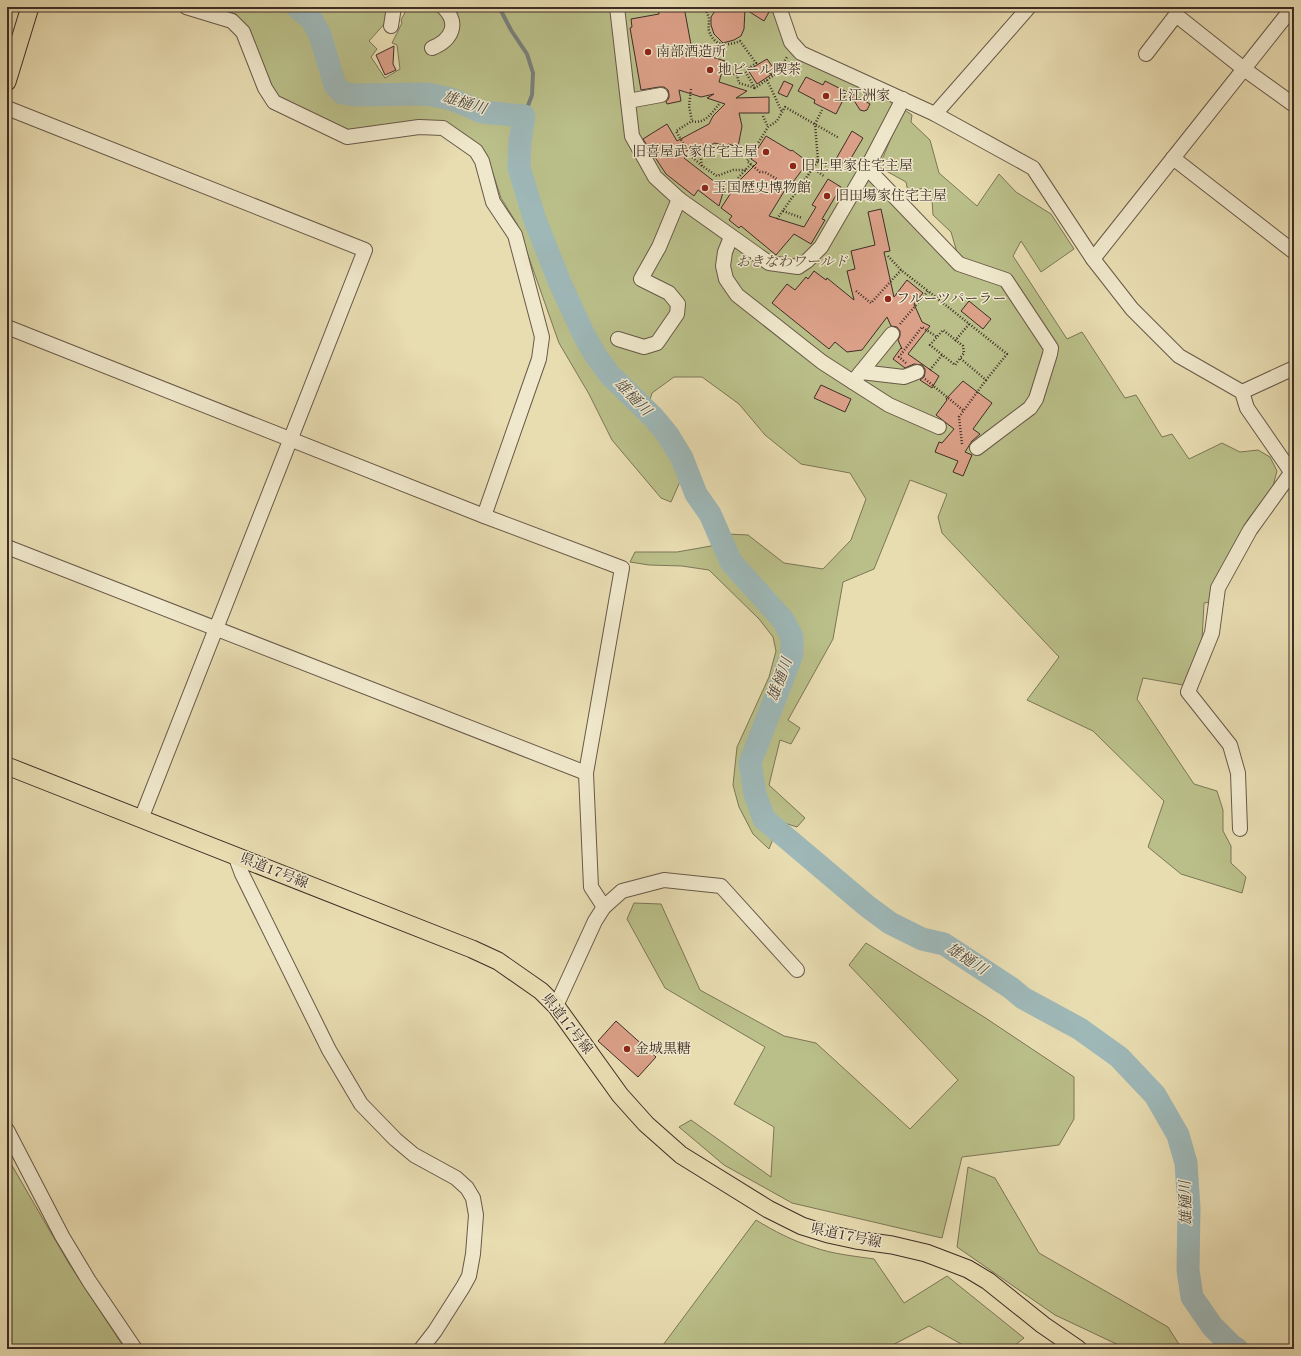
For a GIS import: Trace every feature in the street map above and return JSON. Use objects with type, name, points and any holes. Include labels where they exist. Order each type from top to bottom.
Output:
[{"type":"main road","points":[[7,82],[30,7]]},
{"type":"main road","name":"県道17号線","points":[[7,766],[472,949],[498,961],[541,991],[556,1006],[620,1095],[646,1124],[681,1155],[768,1209],[802,1226],[828,1234],[892,1245],[926,1253],[968,1269],[988,1281],[1043,1325],[1078,1349]]},
{"type":"street","points":[[186,7],[232,21],[242,32],[265,88],[274,102],[347,137],[418,127],[443,128],[476,151],[482,161],[493,202],[515,235],[542,337],[539,359],[484,516]]},
{"type":"street","points":[[391,26],[394,7]]},
{"type":"street","points":[[432,48],[442,44],[452,30],[453,23],[448,12],[443,7]]},
{"type":"street","points":[[617,7],[632,136],[655,177],[680,199],[769,263],[798,267],[808,261],[820,247],[867,168],[902,99]]},
{"type":"street","points":[[779,7],[791,42],[801,53],[935,114],[1033,168],[1092,259],[1132,309],[1179,356],[1242,392],[1247,408],[1292,474],[1250,530],[1218,588],[1212,633],[1188,692],[1230,745],[1238,773],[1240,829]]},
{"type":"street","points":[[935,114],[1029,7]]},
{"type":"street","points":[[1092,259],[1293,7]]},
{"type":"street","points":[[1146,54],[1176,15],[1244,69],[1294,105]]},
{"type":"street","points":[[628,101],[661,95]]},
{"type":"street","points":[[7,108],[366,250],[141,819]]},
{"type":"street","points":[[1173,158],[1294,252]]},
{"type":"street","points":[[867,168],[959,264],[1006,280],[1051,348],[1036,399],[1030,408],[976,448]]},
{"type":"street","points":[[618,339],[644,346],[657,343],[677,314],[678,304],[669,293],[641,279],[659,247],[680,199]]},
{"type":"street","points":[[731,237],[725,252],[723,266],[726,279],[737,295],[822,362],[857,377],[889,405],[939,427]]},
{"type":"street","points":[[7,327],[484,516],[622,568],[586,772],[591,887],[604,907]]},
{"type":"street","points":[[857,377],[892,334]]},
{"type":"street","points":[[1242,392],[1294,368]]},
{"type":"street","points":[[857,377],[904,377],[922,372]]},
{"type":"street","points":[[7,547],[586,772]]},
{"type":"street","points":[[234,855],[329,1050],[361,1104],[395,1139],[414,1155],[456,1178],[467,1188],[473,1198],[476,1215],[473,1254],[469,1276],[435,1331],[421,1349]]},
{"type":"street","points":[[556,1006],[595,921],[604,907],[622,891],[664,880],[721,886],[797,970]]},
{"type":"street","points":[[7,1130],[62,1236],[89,1281],[135,1349]]},
{"type":"path","points":[[703,7],[709,16],[709,31],[714,40],[724,45],[740,41],[756,64],[744,71],[755,88]]},
{"type":"path","points":[[755,88],[777,73],[788,54]]},
{"type":"path","points":[[725,71],[737,75],[738,83],[755,88]]},
{"type":"path","points":[[767,80],[782,113]]},
{"type":"path","points":[[691,89],[689,106],[692,121]]},
{"type":"path","points":[[719,104],[710,115],[702,121],[697,123],[692,121],[676,131],[690,155],[702,166],[717,176],[734,170],[746,170]]},
{"type":"path","points":[[788,180],[785,184],[765,172],[760,172],[748,161],[768,127],[777,120],[785,107],[839,138]]},
{"type":"path","points":[[777,219],[818,161],[815,124],[822,110]]},
{"type":"path","points":[[763,116],[768,127]]},
{"type":"path","points":[[700,153],[702,166]]},
{"type":"path","points":[[818,161],[826,166]]},
{"type":"path","points":[[738,178],[751,164]]},
{"type":"path","points":[[813,168],[825,177]]},
{"type":"path","points":[[783,211],[802,218]]},
{"type":"path","points":[[888,256],[901,270],[1007,354],[959,417],[962,444]]},
{"type":"path","points":[[856,291],[871,303],[901,270]]},
{"type":"path","points":[[892,334],[928,291]]},
{"type":"path","points":[[955,340],[969,324]]},
{"type":"path","points":[[922,327],[937,337]]},
{"type":"path","points":[[943,330],[963,346],[964,353],[955,365],[930,345],[937,337],[943,330]]},
{"type":"path","points":[[922,372],[942,355]]},
{"type":"path","points":[[960,358],[986,380]]},
{"type":"green space","name":"おきなわワールド","points":[[208,7],[396,7],[396,11],[369,41],[377,49],[371,57],[385,78],[400,69],[397,45],[392,43],[408,7],[776,7],[791,50],[904,105],[874,168],[960,261],[1009,276],[959,259],[951,232],[933,215],[932,199],[924,188],[908,192],[906,182],[879,167],[903,109],[912,115],[911,122],[930,140],[939,173],[977,206],[999,174],[1016,192],[1051,214],[1074,249],[1041,272],[1021,241],[1013,256],[1067,339],[1082,332],[1125,398],[1136,395],[1162,437],[1172,434],[1189,459],[1222,443],[1240,452],[1258,450],[1270,457],[1277,471],[1273,486],[1247,521],[1211,602],[1204,603],[1202,640],[1183,685],[1143,678],[1137,699],[1194,784],[1217,791],[1223,810],[1223,831],[1231,846],[1231,863],[1246,877],[1242,893],[1181,874],[1148,847],[1164,801],[1093,731],[1027,700],[1059,657],[942,533],[938,517],[947,494],[910,480],[874,569],[843,582],[833,639],[788,720],[800,728],[791,744],[780,740],[769,785],[805,818],[797,827],[778,821],[749,790],[748,806],[773,839],[769,849],[753,834],[739,807],[733,785],[737,747],[769,677],[776,651],[773,637],[759,619],[709,570],[682,566],[649,565],[630,562],[635,552],[677,552],[711,546],[727,534],[748,535],[784,563],[823,569],[851,540],[866,499],[850,473],[801,464],[765,435],[739,404],[702,377],[674,377],[652,393],[649,403],[674,425],[682,477],[671,502],[661,498],[612,440],[589,394],[559,343],[517,224],[501,198],[487,155],[478,145],[446,122],[350,131],[275,96],[248,32],[236,14]]},
{"type":"green space","points":[[634,903],[661,904],[700,990],[784,1036],[816,1043],[910,1129],[958,1080],[849,965],[866,943],[984,1017],[1074,1077],[1074,1119],[1059,1145],[962,1157],[942,1238],[792,1203],[724,1165],[679,1127],[691,1120],[771,1177],[774,1127],[734,1104],[765,1047],[665,988],[627,919]]},
{"type":"green space","points":[[7,1157],[68,1262],[125,1349],[7,1349]]},
{"type":"green space","points":[[968,1167],[995,1178],[1039,1253],[1168,1327],[1182,1349],[1127,1349],[1055,1315],[957,1247]]},
{"type":"green space","points":[[756,1220],[806,1245],[835,1253],[874,1259],[904,1303],[947,1276],[1024,1338],[1010,1349],[970,1349],[929,1326],[885,1349],[660,1349]]},
{"type":"building","points":[[658,7],[684,7],[692,50],[690,50],[725,61],[719,82],[747,91],[736,98],[769,97],[769,113],[739,113],[742,126],[738,147],[728,144],[727,147],[715,143],[684,158],[724,189],[719,206],[698,190],[694,196],[666,174],[643,139],[667,124],[677,141],[709,124],[713,116],[725,104],[707,98],[714,94],[701,97],[679,90],[681,101],[667,104],[666,102],[669,98],[669,94],[668,90],[664,87],[641,90],[630,28],[632,27],[631,19],[659,14]]},
{"type":"building","points":[[722,7],[761,7],[769,12],[764,21],[745,9],[744,29],[741,36],[723,43],[714,34],[711,25],[711,17],[715,11]]},
{"type":"building","points":[[394,46],[393,64],[396,70],[385,75],[376,55]]},
{"type":"building","points":[[767,59],[774,69],[768,73],[772,74],[757,84],[746,67],[752,68]]},
{"type":"building","name":"上江洲家","points":[[806,77],[823,85],[825,81],[847,92],[836,114],[814,103],[815,100],[798,91]]},
{"type":"building","points":[[784,81],[793,85],[787,97],[778,93]]},
{"type":"building","points":[[848,91],[870,104],[867,110],[860,110]]},
{"type":"building","points":[[852,131],[863,138],[847,165],[836,159]]},
{"type":"building","points":[[766,136],[791,151],[792,150],[808,162],[793,182],[791,180],[769,216],[804,227],[816,207],[812,205],[828,179],[841,187],[822,219],[825,220],[811,244],[794,234],[776,255],[741,226],[739,228],[729,220],[732,216],[721,208],[738,182],[757,163],[751,159]]},
{"type":"building","points":[[881,209],[890,251],[884,252],[894,297],[907,280],[923,293],[914,304],[922,322],[930,326],[908,354],[939,376],[932,388],[920,380],[924,377],[925,373],[925,369],[922,365],[914,364],[905,368],[893,359],[901,348],[902,349],[898,340],[900,331],[897,327],[891,326],[887,317],[862,350],[847,352],[835,342],[829,349],[772,303],[787,284],[795,290],[806,277],[808,279],[814,271],[826,280],[827,278],[854,300],[847,271],[855,269],[851,251],[875,245],[868,212]]},
{"type":"building","points":[[969,301],[991,319],[983,329],[961,311]]},
{"type":"building","points":[[963,381],[992,403],[973,429],[980,434],[972,441],[965,452],[972,455],[963,476],[953,472],[958,461],[935,452],[939,442],[942,443],[954,429],[936,415],[947,400],[946,399]]},
{"type":"building","points":[[821,385],[851,399],[845,412],[814,398]]},
{"type":"building","name":"金城黒糖","points":[[616,1021],[656,1057],[638,1077],[598,1041]]},
{"type":"waterway","name":"雄樋川","points":[[297,7],[312,20],[320,35],[335,85],[342,93],[355,95],[427,94],[451,99],[482,112],[524,116],[520,141],[519,168],[535,220],[560,283],[583,333],[596,356],[610,375],[654,418],[668,435],[682,458],[696,494],[710,514],[731,562],[783,620],[792,637],[792,654],[750,763],[755,794],[764,819],[867,906],[890,923],[922,939],[944,944],[1011,988],[1023,998],[1080,1029],[1119,1057],[1155,1095],[1178,1135],[1186,1163],[1189,1208],[1188,1270],[1192,1297],[1212,1326],[1237,1349]]},
{"type":"waterway","points":[[499,7],[511,30],[527,54],[533,73],[532,95],[524,116]]},
{"type":"place","name":"南部酒造所","points":[[648,52]]},
{"type":"place","name":"地ビール喫茶","points":[[710,70]]},
{"type":"place","name":"上江洲家","points":[[826,96]]},
{"type":"place","name":"旧喜屋武家住宅主屋","points":[[766,152]]},
{"type":"place","name":"旧上里家住宅主屋","points":[[793,166]]},
{"type":"place","name":"王国歴史博物館","points":[[705,188]]},
{"type":"place","name":"旧田場家住宅主屋","points":[[827,196]]},
{"type":"place","name":"フルーツパーラー","points":[[888,299]]},
{"type":"place","name":"金城黒糖","points":[[627,1049]]}]
